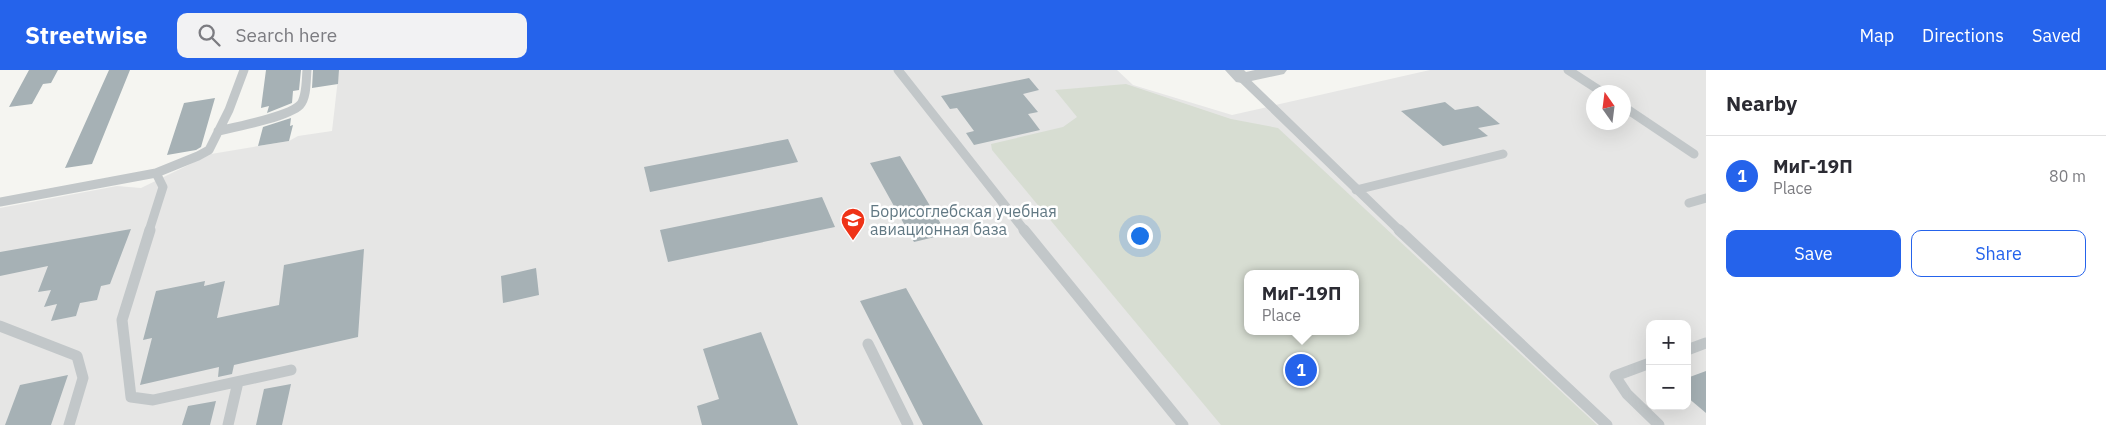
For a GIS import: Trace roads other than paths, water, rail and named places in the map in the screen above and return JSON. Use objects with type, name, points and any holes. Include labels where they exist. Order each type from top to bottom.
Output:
[{"type":"street","points":[[1238,74],[1278,70]]},
{"type":"lane","points":[[0,202],[156,173],[198,156],[209,150],[229,110],[244,70]]},
{"type":"lane","points":[[218,131],[270,120],[300,104],[304,97],[307,70]]},
{"type":"lane","points":[[898,70],[994,193],[1184,425]]},
{"type":"lane","points":[[1568,70],[1591,85]]},
{"type":"lane","points":[[1238,74],[1356,190],[1607,425]]},
{"type":"lane","points":[[1631,112],[1694,154]]},
{"type":"lane","points":[[1356,190],[1502,154]]},
{"type":"lane","points":[[156,173],[164,187],[122,320],[131,397],[153,400],[291,370]]},
{"type":"lane","points":[[1689,203],[1706,198]]},
{"type":"lane","points":[[0,326],[77,356],[83,378],[69,425]]},
{"type":"lane","points":[[1691,349],[1706,343]]},
{"type":"lane","points":[[868,344],[908,425]]},
{"type":"lane","points":[[1646,364],[1615,376],[1627,394],[1659,425]]},
{"type":"lane","points":[[228,425],[238,382]]},
{"type":"place","name":"Борисоглебская учебная авиационная база","points":[[853,241]]},
{"type":"place","name":"МиГ-19П","points":[[1301,370]]}]
